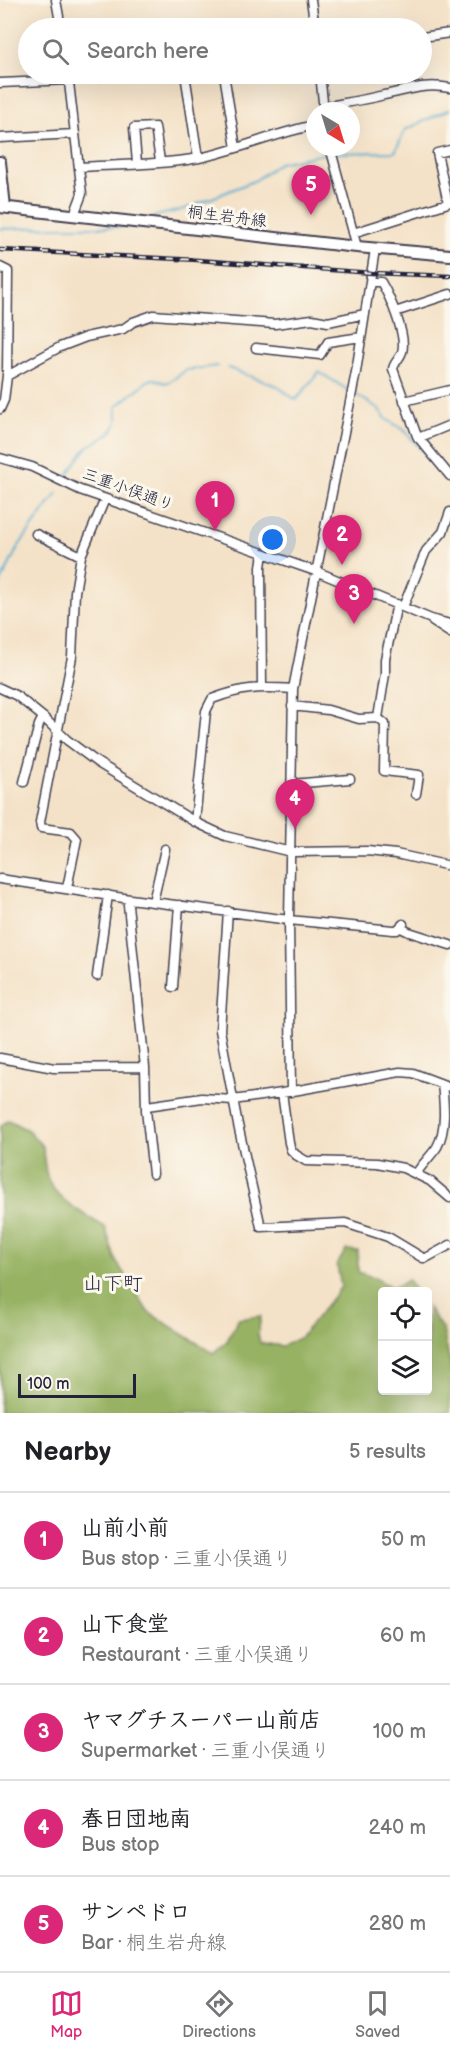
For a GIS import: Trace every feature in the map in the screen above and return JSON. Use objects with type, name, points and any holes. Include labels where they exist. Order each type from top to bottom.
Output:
[{"type":"main road","points":[[0,162],[2,207]]},
{"type":"main road","name":"桐生岩舟線","points":[[2,207],[375,249],[450,255]]},
{"type":"street","points":[[56,0],[59,18]]},
{"type":"street","points":[[311,0],[314,18]]},
{"type":"street","points":[[432,36],[450,33]]},
{"type":"street","points":[[0,83],[18,81]]},
{"type":"street","points":[[69,84],[82,194],[74,215]]},
{"type":"street","points":[[187,84],[198,158]]},
{"type":"street","points":[[226,84],[236,148]]},
{"type":"street","points":[[321,84],[322,102]]},
{"type":"street","points":[[355,102],[417,87],[432,85],[450,88]]},
{"type":"street","points":[[137,164],[134,128],[155,127],[160,161]]},
{"type":"street","points":[[79,167],[198,158],[306,127]]},
{"type":"street","points":[[0,138],[75,134]]},
{"type":"street","points":[[353,233],[448,203],[436,153],[450,150]]},
{"type":"street","points":[[332,156],[357,247]]},
{"type":"street","points":[[375,249],[318,572],[293,689],[287,1093],[291,1150],[301,1160],[389,1165],[430,1181],[450,1198]]},
{"type":"street","points":[[0,267],[8,271],[7,376],[4,400],[0,409]]},
{"type":"street","points":[[370,282],[381,282],[395,312],[402,337],[402,351],[393,369],[418,438],[450,476]]},
{"type":"street","points":[[395,312],[450,294]]},
{"type":"street","points":[[7,376],[67,344],[86,337],[123,329],[133,322],[153,315],[275,324],[312,319],[328,322],[365,314]]},
{"type":"street","points":[[256,348],[321,355],[328,342],[361,337]]},
{"type":"street","points":[[404,401],[450,390]]},
{"type":"street","points":[[418,438],[450,424]]},
{"type":"street","name":"三重小俣通り","points":[[0,458],[32,467],[105,499],[318,572],[431,619],[450,624]]},
{"type":"street","points":[[67,888],[77,839],[71,832],[41,828],[40,822],[72,657],[75,592],[81,556],[105,499]]},
{"type":"street","points":[[378,718],[385,659],[400,606],[426,551],[443,532],[450,512]]},
{"type":"street","points":[[36,534],[81,556]]},
{"type":"street","points":[[262,687],[261,567],[263,553]]},
{"type":"street","points":[[431,619],[450,633]]},
{"type":"street","points":[[195,822],[206,711],[212,699],[236,690],[262,687],[293,689]]},
{"type":"street","points":[[0,688],[17,696],[67,740],[99,763],[195,822],[225,836],[291,852],[367,851],[396,854],[450,866]]},
{"type":"street","points":[[292,706],[328,710],[359,719],[378,718],[385,724],[384,771],[419,775],[416,794]]},
{"type":"street","points":[[24,782],[43,717]]},
{"type":"street","points":[[292,784],[350,779]]},
{"type":"street","points":[[153,902],[165,849]]},
{"type":"street","points":[[0,879],[289,920],[393,930],[402,926],[409,932],[450,945]]},
{"type":"street","points":[[97,976],[108,895]]},
{"type":"street","points":[[130,899],[128,905],[145,1066],[146,1110],[153,1174]]},
{"type":"street","points":[[173,987],[179,905]]},
{"type":"street","points":[[228,911],[219,1022],[233,1100],[261,1227],[345,1223],[388,1237],[423,1258],[450,1245]]},
{"type":"street","points":[[0,1058],[54,1068],[145,1066]]},
{"type":"street","points":[[147,1106],[202,1098],[233,1100],[287,1093],[400,1072],[413,1073],[446,1085],[438,1145],[416,1174]]},
{"type":"green space","points":[[8,1120],[28,1130],[43,1147],[44,1163],[52,1187],[65,1201],[105,1227],[116,1261],[148,1312],[213,1353],[227,1341],[238,1319],[261,1316],[258,1334],[260,1343],[283,1346],[301,1337],[341,1287],[337,1265],[346,1250],[358,1251],[358,1272],[391,1287],[378,1287],[378,1395],[432,1395],[432,1314],[443,1330],[450,1363],[450,1413],[0,1413],[0,1127]]},
{"type":"green space","points":[[408,1280],[413,1287],[395,1287]]},
{"type":"waterway","points":[[360,153],[395,152],[405,130],[450,109]]},
{"type":"waterway","points":[[150,220],[156,216],[185,209],[256,180],[279,163],[313,156]]},
{"type":"waterway","points":[[0,229],[140,227]]},
{"type":"waterway","points":[[66,477],[86,449],[113,430],[117,422],[117,406],[149,380],[155,379],[165,383],[186,370],[217,366]]},
{"type":"waterway","points":[[228,368],[277,386],[296,400],[319,372],[348,390]]},
{"type":"waterway","points":[[353,393],[378,408],[386,419],[404,430],[440,470]]},
{"type":"waterway","points":[[0,584],[18,547],[58,492]]},
{"type":"railway","points":[[0,250],[450,276]]},
{"type":"place","name":"サンペドロ","points":[[311,215]]},
{"type":"place","name":"山前小前","points":[[215,531]]},
{"type":"place","name":"山下食堂","points":[[342,565]]},
{"type":"place","name":"ヤマグチスーパー山前店","points":[[354,624]]},
{"type":"place","name":"春日団地南","points":[[295,829]]},
{"type":"district","name":"山下町","points":[[113,1284]]}]
